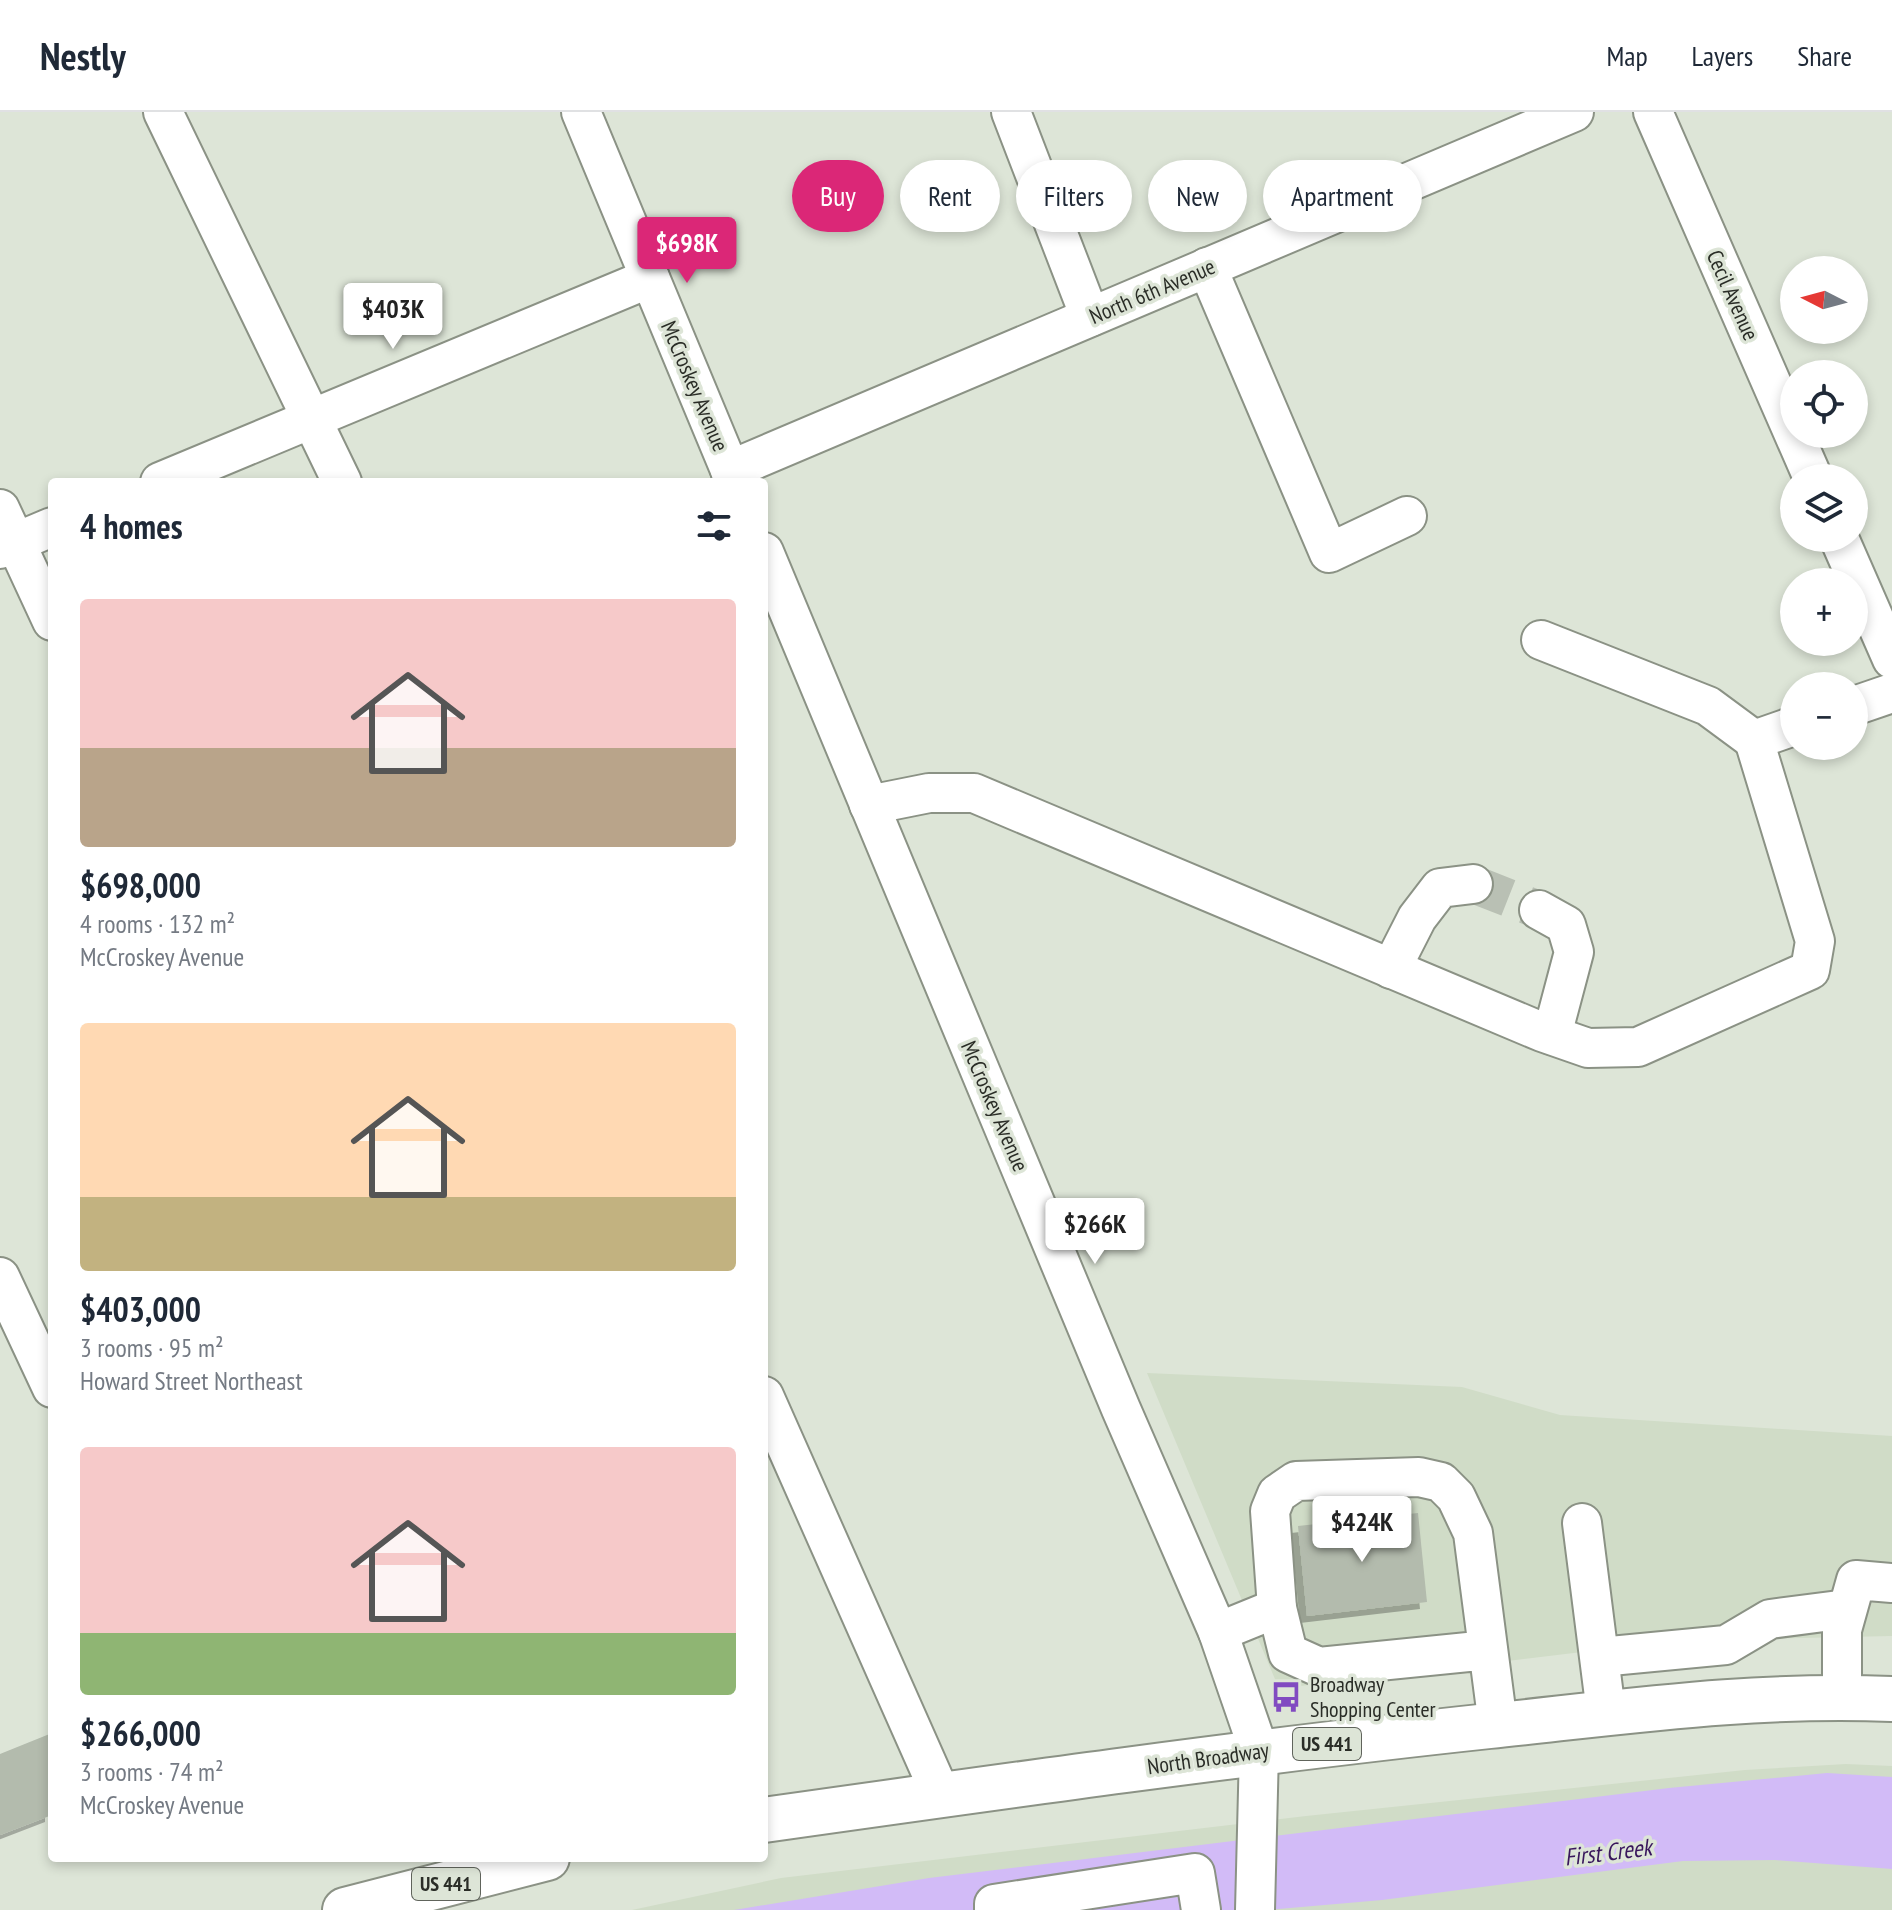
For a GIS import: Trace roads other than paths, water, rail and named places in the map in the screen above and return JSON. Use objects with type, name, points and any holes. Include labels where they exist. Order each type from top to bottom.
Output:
[{"type":"main road","name":"North Broadway","points":[[768,1819],[1259,1751],[1606,1712],[1804,1695],[1892,1699]]},
{"type":"main road","name":"US 441","points":[[345,1910],[531,1862]]},
{"type":"street","points":[[163,112],[340,478]]},
{"type":"street","name":"McCroskey Avenue","points":[[581,112],[732,476]]},
{"type":"street","points":[[1011,112],[1090,317]]},
{"type":"street","name":"North 6th Avenue","points":[[732,476],[1090,317],[1574,112]]},
{"type":"street","name":"Cecil Avenue","points":[[1653,112],[1807,464]]},
{"type":"street","points":[[1207,267],[1329,553],[1407,516]]},
{"type":"street","points":[[170,478],[650,278]]},
{"type":"street","points":[[48,528],[5,533],[48,614]]},
{"type":"street","points":[[1845,552],[1892,659]]},
{"type":"street","name":"McCroskey Avenue","points":[[768,562],[1121,1409],[1218,1632],[1259,1751]]},
{"type":"street","points":[[869,805],[929,793],[974,793],[1391,969],[1588,1048],[1638,1047],[1810,970],[1815,941],[1754,740],[1708,706],[1541,640]]},
{"type":"street","points":[[1868,701],[1892,693]]},
{"type":"street","points":[[1754,740],[1780,731]]},
{"type":"street","points":[[1391,969],[1417,918],[1440,888],[1473,884]]},
{"type":"street","points":[[1539,910],[1566,925],[1574,952],[1552,1035]]},
{"type":"street","points":[[0,1277],[48,1379]]},
{"type":"street","points":[[768,1405],[941,1795]]},
{"type":"street","points":[[1488,1650],[1319,1667],[1288,1653],[1277,1608],[1270,1511],[1277,1494],[1296,1481],[1419,1477],[1441,1482],[1456,1497],[1473,1533],[1498,1725]]},
{"type":"street","points":[[1582,1523],[1606,1712]]},
{"type":"street","points":[[1842,1697],[1842,1630],[1856,1580],[1892,1583]]},
{"type":"street","points":[[1218,1632],[1277,1608]]},
{"type":"street","points":[[1600,1657],[1726,1645],[1770,1619],[1847,1609]]},
{"type":"street","points":[[1255,1910],[1259,1751]]},
{"type":"street","points":[[994,1910],[994,1904],[1195,1873],[1201,1910]]},
{"type":"water","name":"First Creek","points":[[1827,1773],[1892,1777],[1892,1869],[1775,1860],[1683,1861],[1382,1900],[1268,1910],[734,1910],[929,1878],[1669,1788]]},
{"type":"tunnel","points":[[1473,884],[1539,910]]},
{"type":"place","name":"Broadway Shopping Center","points":[[1286,1697]]}]
